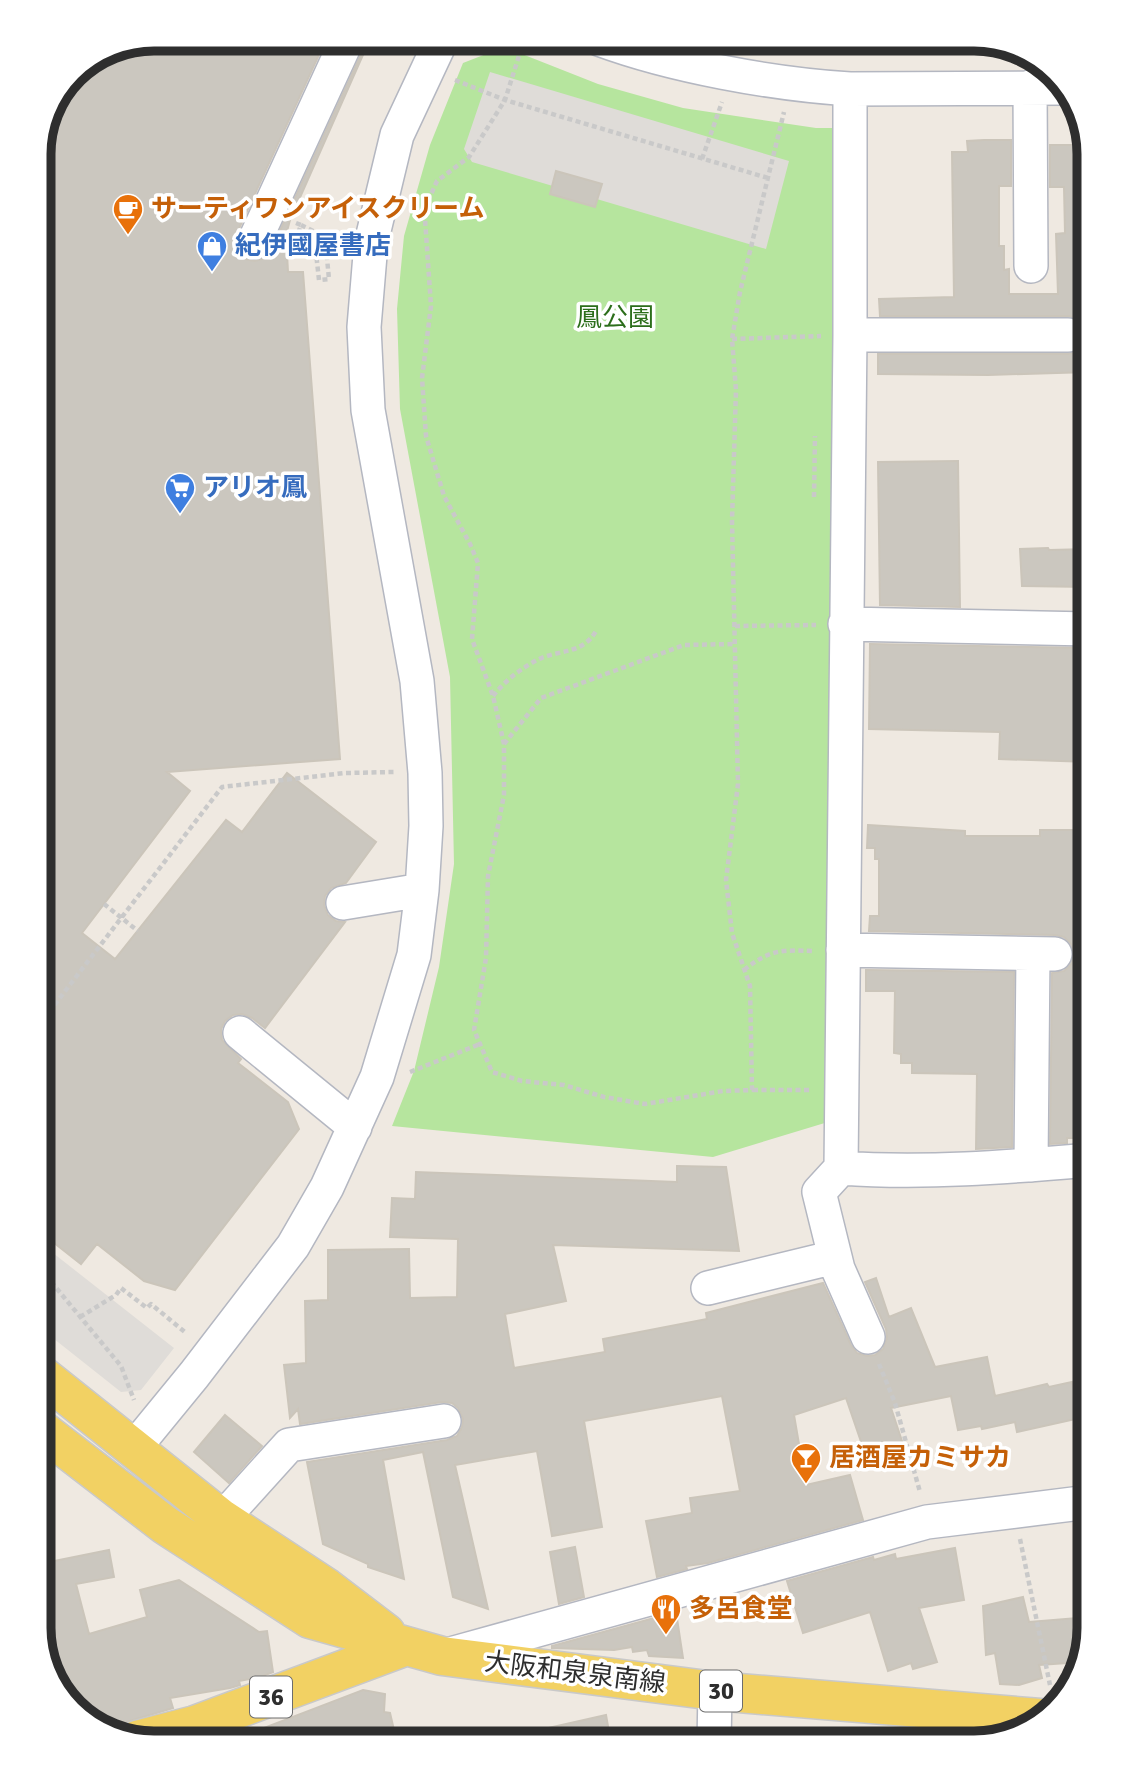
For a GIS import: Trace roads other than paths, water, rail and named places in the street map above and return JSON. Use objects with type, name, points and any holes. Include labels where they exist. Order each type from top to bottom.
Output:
[{"type":"main road","name":"大阪和泉泉南線","points":[[51,1383],[135,1447],[222,1519],[327,1588],[404,1647]]},
{"type":"main road","name":"大阪和泉泉南線","points":[[51,1438],[165,1525],[310,1619],[404,1647],[442,1656],[715,1691],[1044,1704]]},
{"type":"main road","name":"36","points":[[202,1731],[404,1647]]},
{"type":"street","points":[[254,242],[341,51]]},
{"type":"street","points":[[135,1447],[293,1246],[327,1187],[377,1077],[414,955],[426,826],[419,695],[368,410],[365,327],[371,243],[397,135],[436,51]]},
{"type":"street","points":[[637,51],[697,66],[816,87],[1054,88]]},
{"type":"street","points":[[1030,88],[1031,266]]},
{"type":"street","points":[[850,89],[850,335],[845,624],[830,950],[843,1090],[841,1168],[819,1192],[835,1257],[868,1337]]},
{"type":"street","points":[[850,335],[1068,335]]},
{"type":"street","points":[[845,624],[1077,629]]},
{"type":"street","points":[[343,903],[422,890]]},
{"type":"street","points":[[830,950],[1044,954],[1031,1165]]},
{"type":"street","points":[[240,1033],[355,1127]]},
{"type":"street","points":[[841,1168],[884,1171],[1077,1161]]},
{"type":"street","points":[[708,1288],[835,1257]]},
{"type":"street","points":[[222,1519],[289,1445],[443,1421]]},
{"type":"street","points":[[442,1656],[927,1522],[1077,1504]]},
{"type":"street","points":[[713,1731],[715,1691]]},
{"type":"place","name":"サーティワンアイスクリーム","points":[[128,236]]},
{"type":"place","name":"紀伊國屋書店","points":[[212,273]]},
{"type":"place","name":"アリオ鳳","points":[[180,515]]},
{"type":"place","name":"居酒屋カミサカ","points":[[806,1485]]},
{"type":"place","name":"多呂食堂","points":[[666,1636]]},
{"type":"park label","name":"鳳公園","points":[[615,318]]}]
